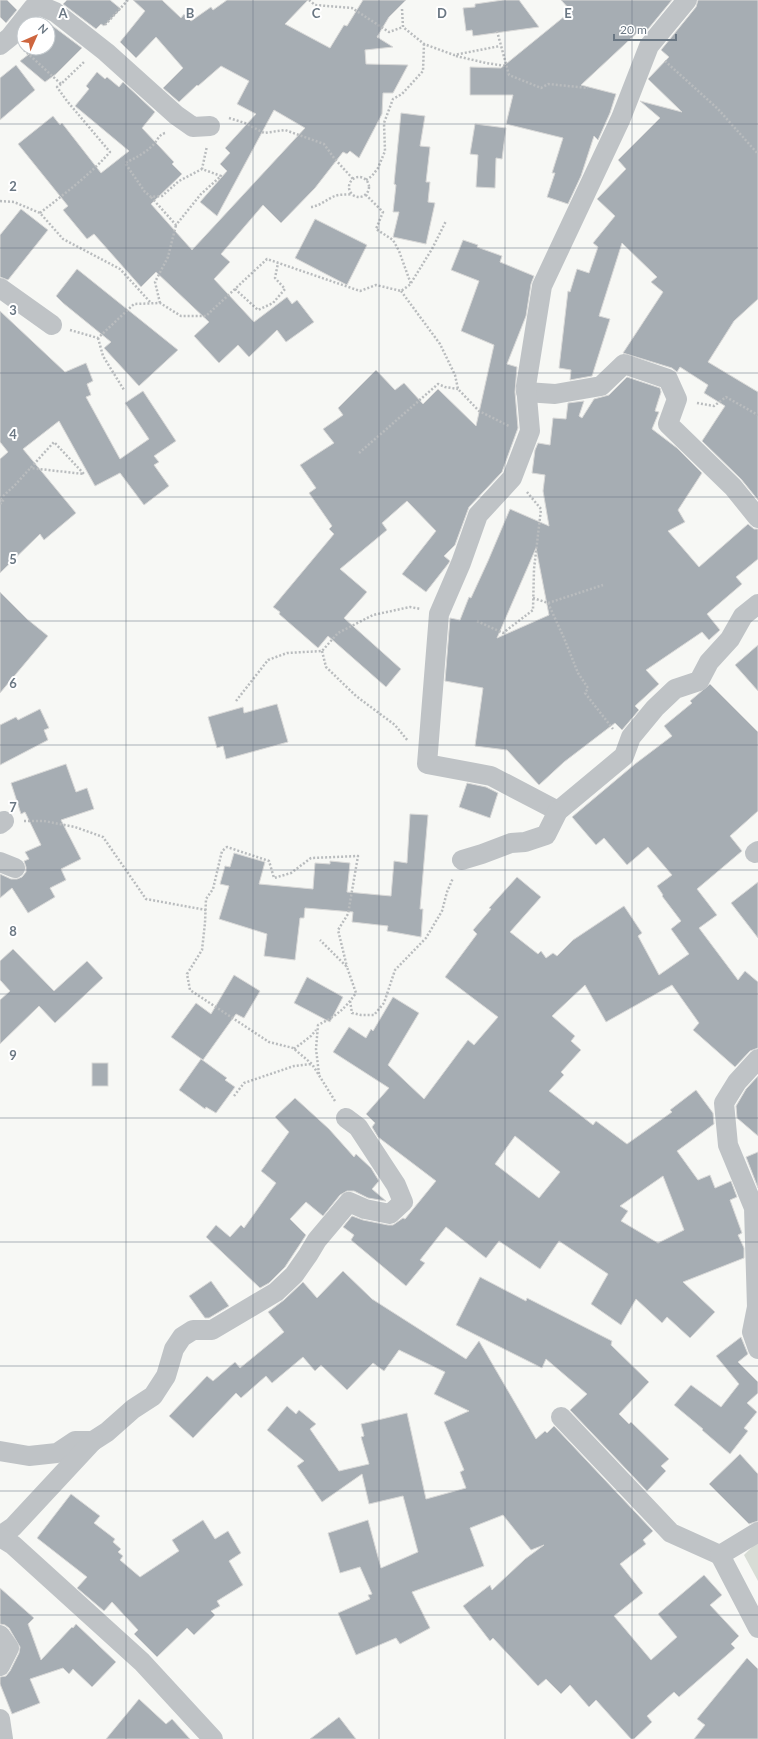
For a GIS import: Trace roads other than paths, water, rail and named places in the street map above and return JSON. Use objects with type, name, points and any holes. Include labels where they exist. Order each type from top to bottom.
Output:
[{"type":"street","points":[[558,811],[491,776],[428,764],[438,614],[461,563],[478,515],[512,478],[528,438],[530,430],[526,386],[542,286],[621,118],[649,46],[687,0]]},
{"type":"street","points":[[5,41],[33,8],[41,6],[55,12],[96,43],[176,115],[192,127],[210,126]]},
{"type":"street","points":[[0,288],[52,325]]},
{"type":"street","points":[[526,392],[555,394],[601,386],[624,364],[668,379],[677,399],[668,424],[733,487],[758,518]]},
{"type":"street","points":[[462,860],[511,843],[525,842],[546,835],[558,811],[624,756],[632,736],[655,708],[675,689],[699,682],[709,662],[730,639],[743,616],[758,604]]},
{"type":"street","points":[[758,1059],[736,1082],[724,1104],[728,1145],[754,1208],[757,1307],[752,1332],[758,1349]]},
{"type":"street","points":[[213,1739],[142,1662],[13,1546],[0,1537],[13,1527],[93,1441],[107,1432],[133,1409],[153,1396],[166,1376],[174,1348],[182,1337],[193,1330],[212,1330],[276,1292],[294,1275],[308,1255],[316,1240],[349,1202],[365,1209],[390,1214],[403,1202],[396,1185],[358,1127],[346,1118]]},
{"type":"street","points":[[561,1417],[672,1533],[720,1555],[758,1628]]},
{"type":"street","points":[[0,1451],[29,1456],[57,1453],[75,1441],[93,1441]]},
{"type":"street","points":[[720,1555],[758,1532]]},
{"type":"street","points":[[0,1635],[9,1648],[0,1666]]},
{"type":"street","points":[[0,1719],[3,1739]]}]
